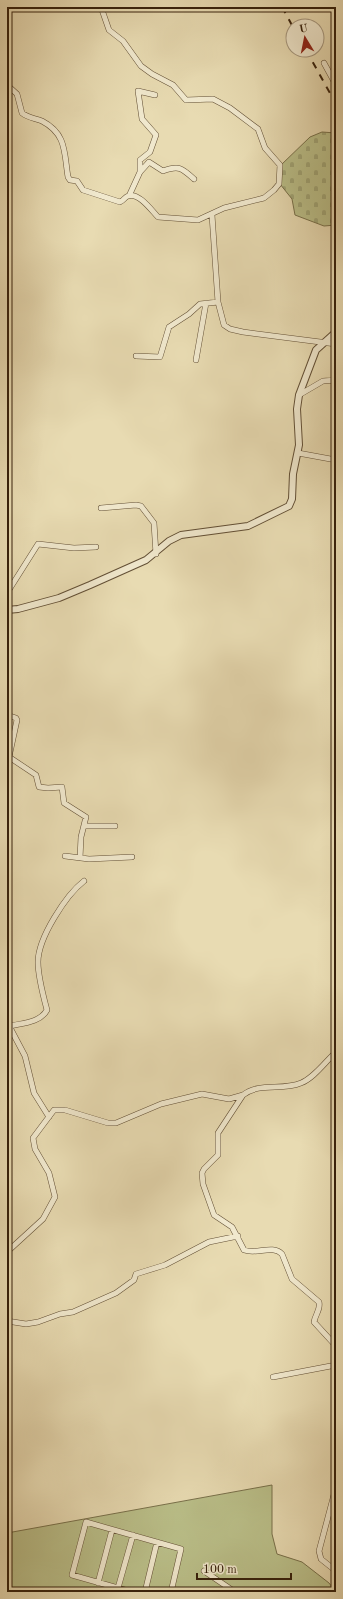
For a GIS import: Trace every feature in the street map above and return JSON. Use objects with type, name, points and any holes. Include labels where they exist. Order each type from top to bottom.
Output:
[{"type":"street","points":[[101,7],[109,30],[123,41],[145,70],[173,85],[186,100],[212,99],[230,108],[258,130],[265,148],[280,165],[279,184],[264,198],[224,208],[202,219],[190,220],[161,218],[155,215],[148,205],[129,196]]},
{"type":"street","points":[[324,63],[336,85]]},
{"type":"street","points":[[7,85],[17,94],[22,113],[42,121],[59,136],[63,142],[69,179],[77,181],[83,190],[121,202],[129,196],[140,172],[149,162],[163,171],[171,167],[180,168],[194,179]]},
{"type":"street","points":[[140,172],[140,160],[150,152],[156,135],[142,119],[138,91],[155,95]]},
{"type":"street","points":[[212,215],[218,302],[222,323],[227,328],[336,344]]},
{"type":"street","points":[[136,356],[160,357],[169,327],[190,314],[197,306],[206,303],[218,302]]},
{"type":"street","points":[[196,360],[206,303]]},
{"type":"street","points":[[7,610],[18,609],[59,598],[146,560],[156,554],[169,541],[181,534],[248,526],[286,509],[291,504],[293,474],[298,453],[297,410],[299,395],[316,350],[336,332]]},
{"type":"street","points":[[299,395],[323,381],[335,380],[336,388]]},
{"type":"street","points":[[298,453],[336,460]]},
{"type":"street","points":[[101,508],[136,505],[141,506],[154,523],[156,554]]},
{"type":"street","points":[[7,593],[38,544],[74,548],[96,547]]},
{"type":"street","points":[[7,715],[16,718],[17,720],[9,757],[36,775],[38,786],[48,788],[62,787],[64,803],[86,817],[81,837],[80,858]]},
{"type":"street","points":[[84,826],[116,826]]},
{"type":"street","points":[[66,856],[80,858],[132,857]]},
{"type":"street","points":[[49,1117],[34,1093],[25,1056],[8,1024],[39,1019],[47,1010],[38,966],[39,952],[62,905],[76,887],[84,881]]},
{"type":"street","points":[[7,1252],[43,1219],[55,1197],[49,1173],[35,1149],[34,1138],[54,1110],[60,1109],[108,1124],[116,1123],[161,1104],[202,1094],[230,1099],[258,1088],[300,1084],[307,1080],[336,1052]]},
{"type":"street","points":[[243,1095],[218,1133],[218,1155],[209,1162],[202,1173],[202,1184],[212,1212],[232,1227],[244,1250],[249,1252],[274,1250],[282,1254],[292,1279],[319,1302],[320,1308],[314,1317],[314,1322],[336,1346]]},
{"type":"street","points":[[7,1321],[26,1324],[38,1322],[60,1314],[73,1312],[116,1292],[134,1280],[136,1274],[142,1271],[165,1265],[209,1242],[238,1236]]},
{"type":"street","points":[[273,1377],[336,1365]]},
{"type":"street","points":[[336,1487],[319,1551],[321,1559],[336,1571]]},
{"type":"street","points":[[132,1592],[72,1575],[86,1522],[181,1549],[171,1592]]},
{"type":"street","points":[[98,1583],[112,1530]]},
{"type":"street","points":[[118,1588],[133,1535]]},
{"type":"street","points":[[145,1592],[157,1542]]},
{"type":"street","points":[[204,1571],[235,1592]]},
{"type":"green space","points":[[322,132],[336,133],[336,225],[324,226],[295,215],[292,199],[280,184],[281,165],[310,137]]},
{"type":"green space","points":[[272,1485],[272,1534],[277,1554],[302,1562],[329,1583],[336,1592],[7,1592],[7,1533]]},
{"type":"railway","points":[[282,7],[288,18]]},
{"type":"railway","points":[[310,58],[336,104]]}]
